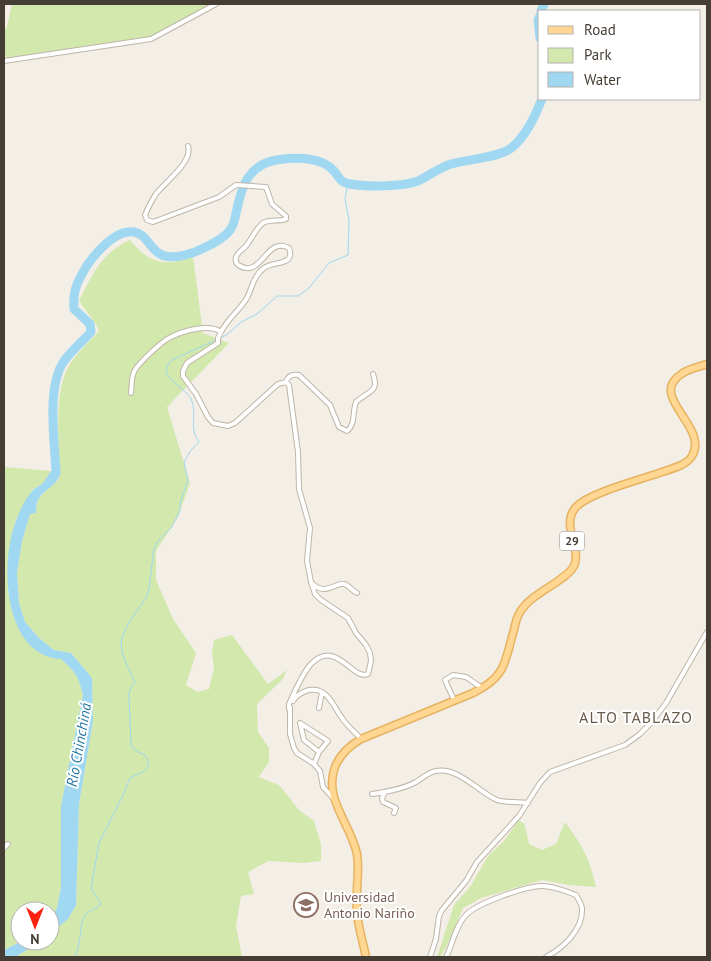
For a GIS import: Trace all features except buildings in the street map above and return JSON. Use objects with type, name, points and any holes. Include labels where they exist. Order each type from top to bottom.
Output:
[{"type":"main road","name":"29","points":[[366,957],[356,911],[358,870],[356,853],[334,800],[332,777],[337,763],[348,747],[361,739],[482,688],[497,676],[505,665],[520,612],[536,596],[573,567],[575,558],[570,524],[571,515],[575,508],[594,496],[678,467],[691,458],[696,449],[695,439],[672,399],[670,390],[676,379],[683,373],[707,364]]},
{"type":"street","points":[[4,60],[151,39],[216,4]]},
{"type":"street","points":[[188,146],[189,156],[155,196],[145,215],[146,220],[153,222],[196,206],[219,197],[236,185],[266,187],[272,204],[284,213],[286,219],[264,223],[239,252],[236,261],[241,267],[252,268],[256,266],[268,250],[278,246],[289,248],[290,256],[286,262],[268,265],[259,272],[248,297],[228,320],[218,338],[219,341],[216,346],[187,363],[183,376],[196,394],[208,417],[213,423],[228,426],[235,423],[278,384],[286,382],[287,378],[291,375],[300,375],[330,405],[339,427],[347,431],[352,425],[356,402],[376,387],[373,374]]},
{"type":"street","points":[[131,393],[133,373],[136,367],[169,338],[195,330],[214,329],[221,332]]},
{"type":"street","points":[[286,382],[289,385],[292,418],[296,430],[300,466],[299,489],[310,528],[307,561],[311,582],[315,594],[320,600],[348,618],[356,634],[366,645],[370,653],[370,669],[368,674],[361,675],[333,656],[326,655],[320,657],[310,665],[289,704],[290,734],[294,748],[297,753],[314,764],[320,771],[323,787],[334,800]]},
{"type":"street","points":[[311,582],[316,587],[324,588],[332,588],[342,583],[357,593]]},
{"type":"street","points":[[430,957],[442,910],[466,881],[477,862],[519,816],[540,783],[550,772],[625,745],[640,734],[666,703],[707,632]]},
{"type":"street","points":[[454,700],[445,680],[453,675],[466,677],[482,688]]},
{"type":"street","points":[[289,709],[295,698],[302,692],[311,690],[322,692],[331,700],[342,718],[361,739]]},
{"type":"street","points":[[319,708],[322,692]]},
{"type":"street","points":[[314,764],[319,752],[328,741],[300,723],[304,740],[319,752]]},
{"type":"street","points":[[372,794],[385,792],[415,782],[430,773],[438,771],[448,772],[462,778],[496,800],[528,803]]},
{"type":"street","points":[[385,792],[382,798],[383,802],[396,808],[394,814]]},
{"type":"street","points":[[4,848],[8,844]]},
{"type":"street","points":[[446,957],[455,934],[466,914],[494,899],[523,889],[541,886],[559,888],[576,895],[582,908],[580,925],[569,940],[546,957]]},
{"type":"green space","points":[[12,4],[212,4],[150,37],[4,59],[4,30],[7,27]]},
{"type":"green space","points":[[130,240],[145,254],[158,261],[174,262],[193,257],[203,333],[229,343],[167,407],[190,483],[178,517],[156,551],[156,580],[173,619],[196,653],[186,685],[198,692],[209,689],[214,668],[212,653],[214,640],[232,635],[268,684],[287,670],[283,679],[257,704],[258,732],[269,748],[269,762],[259,777],[279,785],[299,810],[314,821],[321,844],[321,861],[303,863],[268,861],[248,872],[254,894],[241,896],[236,926],[242,957],[15,957],[25,951],[60,951],[60,925],[68,919],[76,905],[79,804],[93,721],[92,678],[71,653],[54,650],[39,638],[25,622],[19,603],[17,573],[22,541],[30,513],[37,501],[58,480],[60,475],[58,417],[61,388],[65,375],[73,360],[99,331],[79,301],[93,273],[105,258],[120,245]]},
{"type":"green space","points":[[4,467],[51,471],[44,483],[33,489],[15,522],[8,590],[13,615],[27,642],[51,658],[61,658],[76,675],[83,695],[61,806],[61,888],[58,901],[10,901],[10,947],[4,950]]},
{"type":"green space","points":[[519,820],[525,825],[529,844],[542,850],[556,844],[565,822],[585,853],[596,887],[542,880],[481,898],[463,908],[447,945],[440,957],[437,957],[454,905],[470,887],[488,856],[503,842]]},
{"type":"water","points":[[51,471],[60,475],[56,482],[38,500],[36,513],[30,514],[22,541],[17,573],[19,603],[25,622],[39,638],[54,650],[71,653],[92,678],[93,721],[79,804],[76,905],[68,919],[60,925],[60,901],[58,901],[61,888],[61,806],[83,695],[78,679],[61,659],[41,654],[27,641],[17,624],[10,604],[8,581],[8,559],[11,538],[18,517],[30,493],[47,478]]},
{"type":"water","points":[[10,947],[10,951],[25,951],[15,957],[4,957],[4,950]]},
{"type":"waterway","name":"Río Chinchiná","points":[[541,10],[544,4]]},
{"type":"waterway","name":"Río Chinchiná","points":[[49,482],[56,473],[53,400],[58,372],[67,357],[91,332],[90,324],[74,309],[76,288],[85,269],[110,240],[126,232],[134,232],[144,237],[153,248],[165,256],[180,256],[195,252],[227,234],[235,220],[241,192],[248,177],[259,166],[276,160],[290,158],[314,160],[328,166],[342,181],[350,184],[385,186],[418,181],[447,165],[482,158],[510,149],[521,139],[542,100]]},
{"type":"waterway","points":[[221,338],[241,322],[257,314],[277,296],[298,296],[309,288],[329,263],[348,255],[349,220],[345,199],[348,183]]},
{"type":"waterway","points":[[74,957],[79,946],[82,922],[88,913],[100,905],[91,888],[99,843],[130,778],[145,770],[148,764],[145,755],[131,746],[129,694],[131,687],[135,683],[123,656],[122,638],[128,624],[146,598],[149,589],[154,548],[171,528],[180,511],[180,503],[188,480],[184,462],[191,450],[199,442],[193,426],[194,410],[191,399],[168,376],[166,371],[167,365],[172,360],[216,340]]},
{"type":"place","name":"Universidad Antonio Nariño","points":[[306,905]]},
{"type":"district","name":"ALTO TABLAZO","points":[[636,717]]}]
